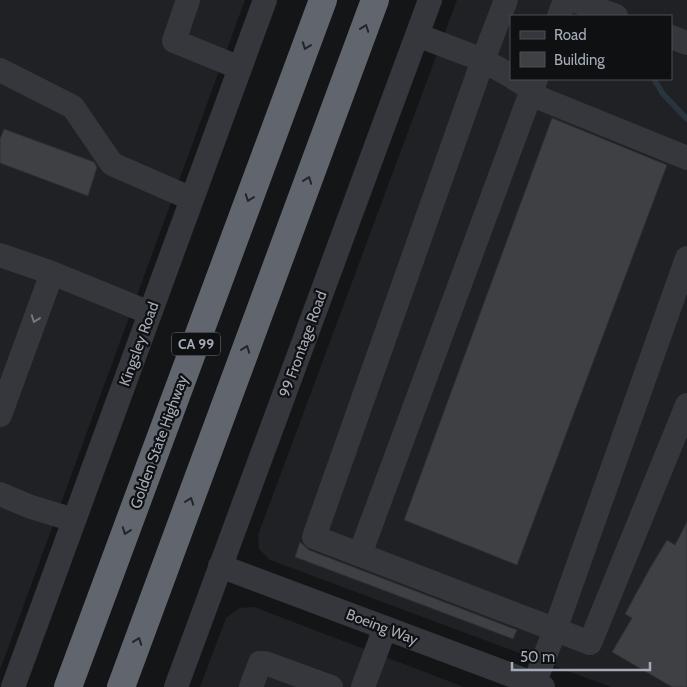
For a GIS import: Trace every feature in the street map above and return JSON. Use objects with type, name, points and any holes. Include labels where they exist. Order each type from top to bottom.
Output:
[{"type":"highway","name":"Golden State Highway","points":[[68,687],[323,0]]},
{"type":"highway","name":"CA 99","points":[[121,687],[375,0]]},
{"type":"street","points":[[188,0],[174,41],[240,68]]},
{"type":"street","name":"Kingsley Road","points":[[13,687],[265,0]]},
{"type":"street","name":"99 Frontage Road","points":[[176,687],[430,0]]},
{"type":"street","points":[[506,0],[314,537],[590,643],[687,405]]},
{"type":"street","points":[[559,15],[565,0]]},
{"type":"street","points":[[574,0],[613,15]]},
{"type":"street","points":[[616,15],[624,0]]},
{"type":"street","points":[[417,35],[483,60],[510,75]]},
{"type":"street","points":[[672,37],[687,43]]},
{"type":"street","points":[[0,70],[73,107],[112,164],[192,199]]},
{"type":"street","points":[[360,554],[527,82]]},
{"type":"street","points":[[527,82],[538,96],[687,158]]},
{"type":"street","points":[[0,255],[52,273],[150,313]]},
{"type":"street","points":[[539,685],[555,630],[687,258]]},
{"type":"street","points":[[0,415],[52,273]]},
{"type":"street","points":[[0,494],[31,507],[74,520]]},
{"type":"street","name":"Boeing Way","points":[[220,566],[539,685]]},
{"type":"street","points":[[363,687],[385,628]]},
{"type":"street","points":[[251,687],[260,663],[265,663],[331,687]]},
{"type":"shaded area","points":[[0,0],[245,0],[0,670]]},
{"type":"shaded area","points":[[457,0],[687,0],[687,687],[611,687],[270,560],[259,549],[258,535]]},
{"type":"shaded area","points":[[254,607],[464,687],[200,687],[226,618],[239,608]]},
{"type":"building","points":[[552,118],[667,165],[517,565],[404,520]]},
{"type":"building","points":[[4,129],[94,162],[97,167],[88,196],[0,163],[0,139]]},
{"type":"building","points":[[687,522],[687,687],[672,687],[612,652],[632,618],[625,614],[650,568],[667,540],[675,545]]},
{"type":"building","points":[[300,542],[309,550],[517,630],[513,639],[295,557]]},
{"type":"waterway","points":[[655,80],[663,94],[687,119]]}]
